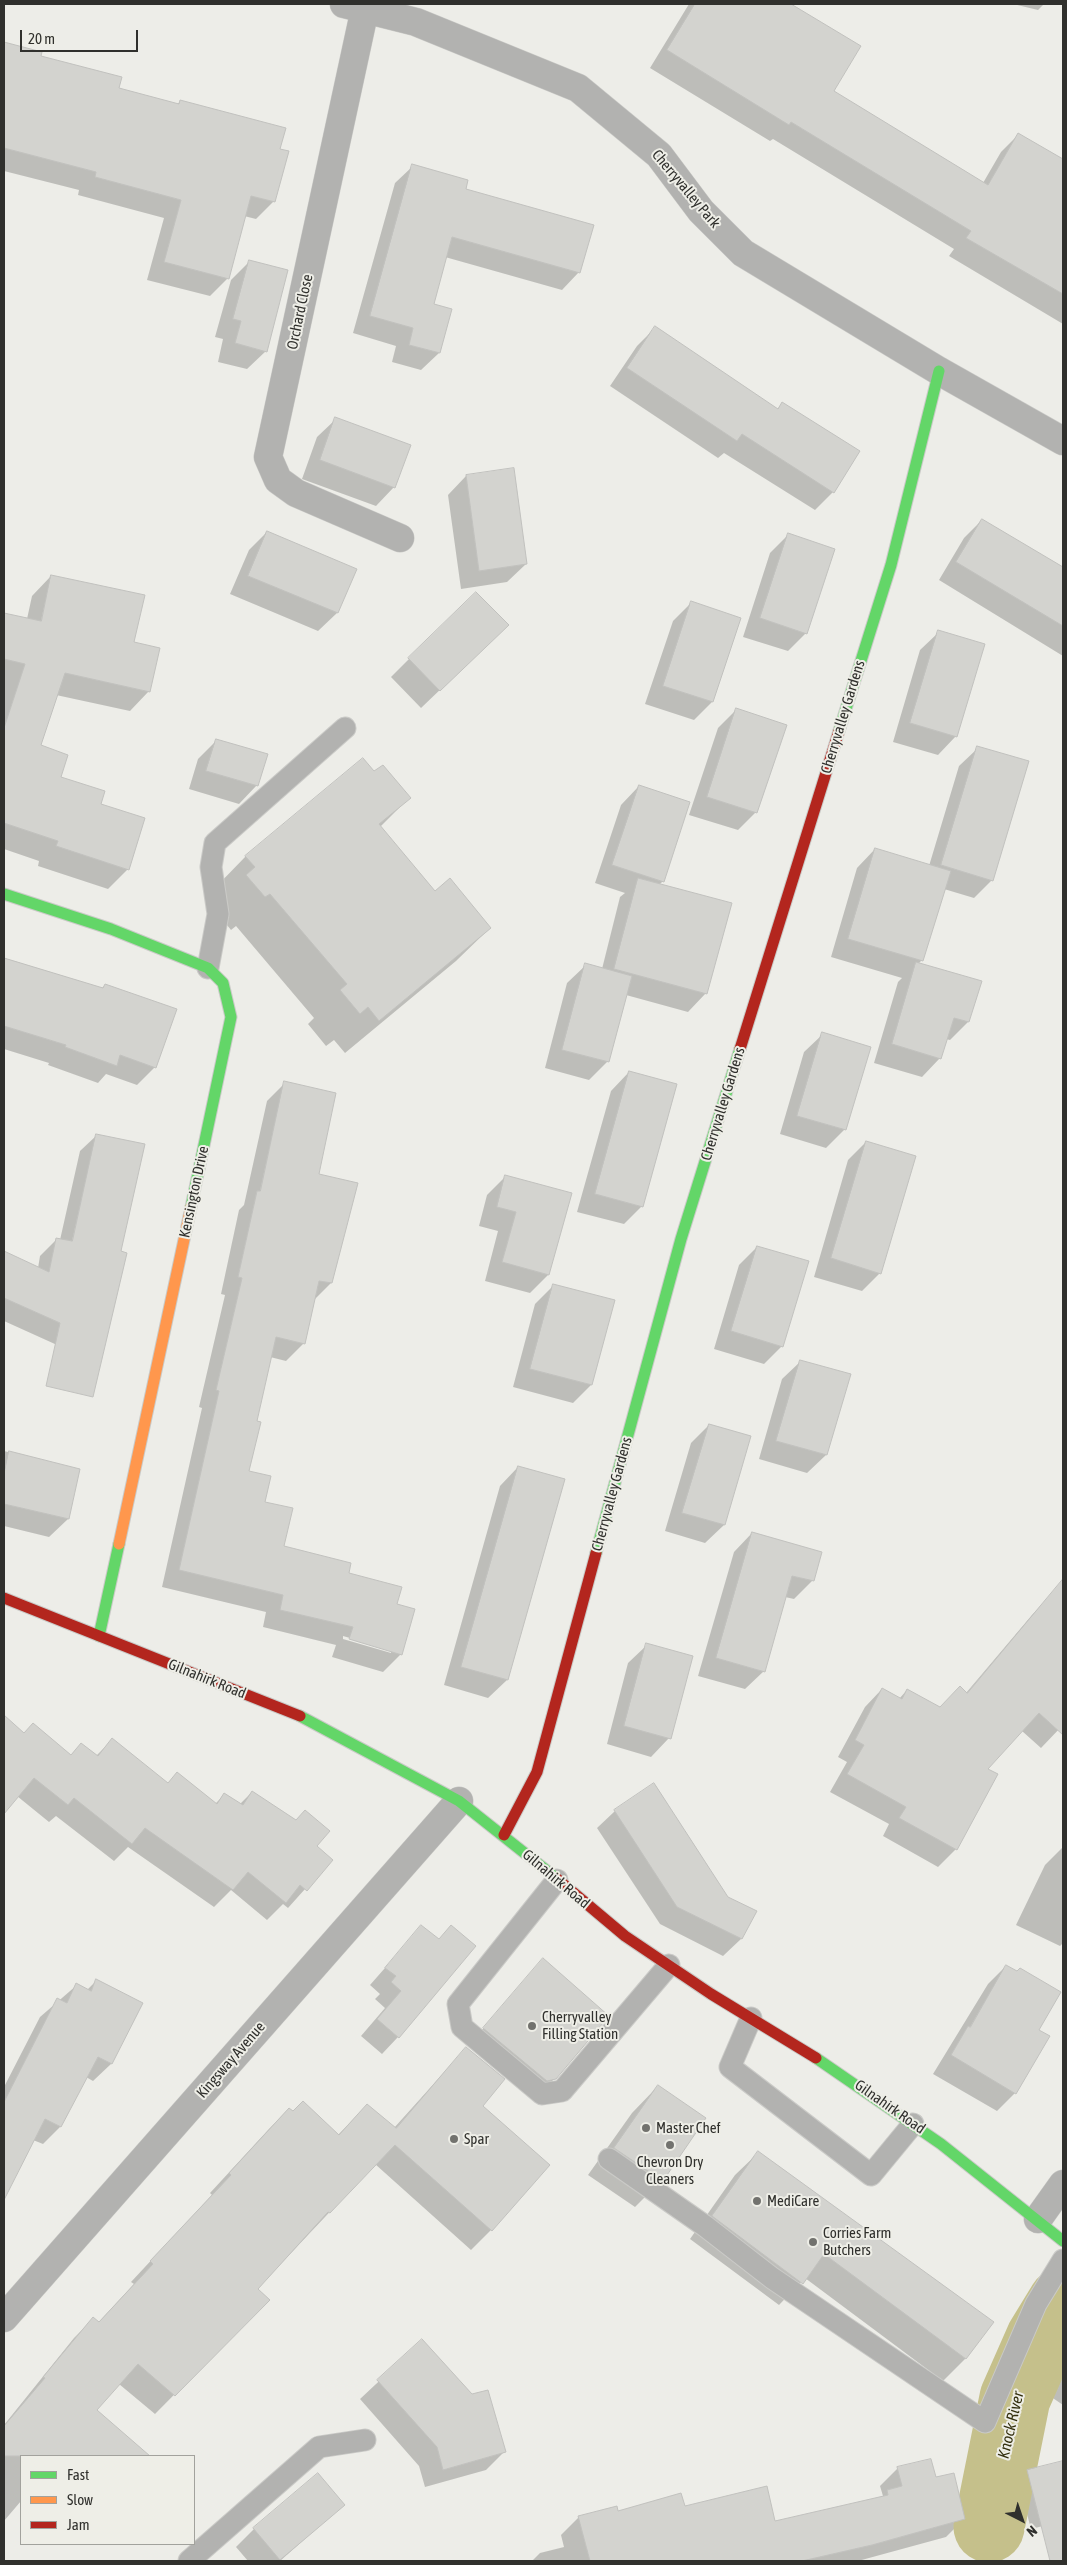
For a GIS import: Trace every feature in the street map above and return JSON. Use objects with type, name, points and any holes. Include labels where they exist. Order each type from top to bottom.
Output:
[{"type":"street","name":"Cherryvalley Park","points":[[358,6],[416,22],[578,88],[659,155],[701,211],[743,253],[939,371],[1063,441]]},
{"type":"street","name":"Orchard Close","points":[[358,6],[268,457],[278,480],[296,493],[400,538]]},
{"type":"street","name":"Cherryvalley Gardens","points":[[504,1835],[537,1772],[681,1239],[891,565],[939,371]]},
{"type":"street","name":"Kensington Drive","points":[[4,894],[110,929],[208,968],[217,974],[228,991],[231,1017],[99,1636]]},
{"type":"street","name":"Gilnahirk Road","points":[[4,1598],[300,1716],[459,1801],[504,1835],[625,1936],[751,2018],[841,2073],[913,2124],[1038,2219],[1063,2241]]},
{"type":"street","name":"Kingsway Avenue","points":[[4,2318],[459,1801]]},
{"type":"street","points":[[1038,2219],[1063,2184]]},
{"type":"lane","points":[[208,968],[218,914],[212,867],[215,842],[345,728]]},
{"type":"lane","points":[[557,1880],[458,2004],[462,2027],[542,2094],[562,2090],[669,1965]]},
{"type":"lane","points":[[751,2018],[730,2067],[870,2175],[913,2124]]},
{"type":"lane","points":[[609,2159],[704,2226],[772,2278],[984,2422],[1036,2304],[1063,2260]]},
{"type":"lane","points":[[189,2561],[319,2447],[365,2440]]},
{"type":"building","points":[[695,4],[791,4],[861,46],[834,91],[988,185],[1018,133],[1063,159],[1063,294],[966,238],[971,231],[791,122],[789,125],[667,50]]},
{"type":"building","points":[[4,42],[42,52],[41,56],[122,77],[119,88],[179,104],[180,100],[286,128],[280,149],[289,151],[275,202],[251,196],[229,279],[164,262],[181,200],[95,177],[96,172],[4,148]]},
{"type":"building","points":[[412,164],[468,180],[466,189],[594,225],[580,273],[452,237],[434,304],[452,309],[440,353],[409,345],[413,328],[370,316]]},
{"type":"building","points":[[249,260],[288,270],[267,352],[235,343],[241,321],[233,319]]},
{"type":"building","points":[[655,326],[778,409],[782,402],[860,451],[834,493],[742,434],[737,441],[627,368]]},
{"type":"building","points":[[335,417],[411,445],[395,488],[320,460]]},
{"type":"building","points":[[514,468],[527,564],[479,571],[466,475]]},
{"type":"building","points":[[982,519],[1063,567],[1063,626],[956,562]]},
{"type":"building","points":[[267,531],[357,569],[338,613],[248,576]]},
{"type":"building","points":[[788,533],[835,549],[807,634],[760,618]]},
{"type":"building","points":[[51,575],[145,595],[134,642],[160,648],[150,692],[65,673],[41,745],[68,755],[61,777],[105,791],[101,804],[145,818],[129,870],[56,846],[58,841],[4,823],[4,728],[25,664],[4,659],[4,613],[41,621]]},
{"type":"building","points":[[476,592],[509,625],[440,691],[408,658]]},
{"type":"building","points":[[691,601],[741,618],[713,702],[663,686]]},
{"type":"building","points":[[938,630],[985,644],[957,737],[910,723]]},
{"type":"building","points":[[736,708],[787,725],[757,813],[707,797]]},
{"type":"building","points":[[216,739],[268,754],[258,786],[206,771]]},
{"type":"building","points":[[977,746],[1029,761],[993,881],[941,865]]},
{"type":"building","points":[[363,758],[374,771],[383,765],[411,798],[379,824],[435,891],[450,878],[491,928],[379,1021],[368,1007],[360,1014],[340,990],[347,984],[270,894],[265,897],[246,875],[255,867],[245,856]]},
{"type":"building","points":[[639,785],[690,802],[664,882],[612,865]]},
{"type":"building","points":[[875,848],[951,871],[923,961],[848,939]]},
{"type":"building","points":[[638,878],[732,903],[707,994],[614,969]]},
{"type":"building","points":[[4,958],[103,988],[105,984],[177,1009],[156,1068],[120,1055],[117,1066],[65,1047],[66,1045],[4,1026]]},
{"type":"building","points":[[916,962],[982,981],[969,1022],[954,1018],[941,1059],[892,1044]]},
{"type":"building","points":[[585,963],[632,976],[609,1062],[562,1050]]},
{"type":"building","points":[[822,1032],[871,1047],[846,1130],[797,1116]]},
{"type":"building","points":[[629,1071],[677,1084],[643,1207],[595,1194]]},
{"type":"building","points":[[284,1081],[336,1093],[319,1174],[358,1183],[332,1283],[319,1281],[305,1344],[276,1337],[257,1421],[261,1422],[249,1471],[271,1476],[265,1502],[293,1508],[284,1546],[351,1563],[349,1573],[402,1587],[397,1604],[415,1609],[402,1655],[349,1639],[353,1627],[280,1610],[283,1595],[179,1570],[219,1391],[216,1390],[242,1278],[238,1277],[257,1191],[260,1191]]},
{"type":"building","points":[[96,1134],[145,1144],[121,1251],[127,1253],[93,1397],[46,1386],[60,1323],[4,1298],[4,1251],[49,1272],[56,1238],[72,1241]]},
{"type":"building","points":[[866,1141],[916,1156],[881,1274],[831,1258]]},
{"type":"building","points":[[505,1175],[572,1193],[549,1275],[502,1262],[516,1212],[497,1207]]},
{"type":"building","points":[[757,1246],[809,1261],[783,1347],[731,1331]]},
{"type":"building","points":[[553,1284],[615,1300],[592,1385],[530,1369]]},
{"type":"building","points":[[800,1360],[851,1374],[827,1455],[776,1441]]},
{"type":"building","points":[[709,1424],[751,1436],[725,1525],[682,1513]]},
{"type":"building","points":[[9,1451],[80,1469],[69,1519],[4,1504],[4,1474]]},
{"type":"building","points":[[518,1466],[565,1479],[508,1680],[461,1667]]},
{"type":"building","points":[[752,1532],[822,1552],[814,1581],[792,1576],[765,1672],[716,1658]]},
{"type":"building","points":[[1063,1579],[1063,1735],[1039,1713],[988,1769],[998,1774],[957,1850],[899,1818],[906,1807],[847,1774],[864,1745],[855,1740],[882,1688],[902,1699],[907,1689],[940,1707],[960,1686],[967,1693]]},
{"type":"building","points":[[646,1643],[693,1656],[671,1739],[624,1726]]},
{"type":"building","points":[[4,1715],[24,1733],[33,1723],[71,1755],[81,1743],[98,1756],[112,1738],[168,1783],[177,1772],[217,1804],[224,1793],[243,1805],[252,1791],[296,1820],[305,1810],[330,1831],[317,1846],[333,1860],[307,1891],[300,1885],[286,1903],[248,1872],[233,1890],[145,1828],[132,1844],[74,1798],[68,1805],[34,1778],[4,1814]]},
{"type":"building","points":[[654,1783],[728,1897],[757,1911],[742,1939],[677,1907],[614,1810]]},
{"type":"building","points":[[421,1925],[439,1939],[451,1925],[476,1946],[399,2038],[377,2019],[401,1991],[391,1982],[396,1976],[385,1968]]},
{"type":"building","points":[[543,1958],[609,2016],[556,2079],[547,2081],[483,2028]]},
{"type":"building","points":[[1006,1965],[1017,1971],[1020,1968],[1061,1992],[1039,2030],[1050,2036],[1016,2094],[951,2055],[968,2026],[970,2027]]},
{"type":"building","points":[[96,1979],[143,2003],[112,2064],[98,2057],[61,2127],[45,2119],[4,2200],[4,2102],[57,1998],[67,2003],[76,1983],[91,1991]]},
{"type":"building","points":[[466,2047],[505,2079],[483,2106],[550,2165],[492,2231],[395,2145],[330,2213],[328,2212],[258,2289],[270,2300],[175,2396],[138,2364],[97,2410],[149,2455],[4,2456],[4,2426],[45,2378],[43,2377],[93,2317],[99,2322],[153,2264],[150,2261],[231,2175],[229,2173],[289,2108],[293,2111],[303,2101],[339,2135],[367,2104],[396,2128]]},
{"type":"building","points":[[658,2085],[706,2118],[663,2181],[614,2148]]},
{"type":"building","points":[[758,2151],[994,2322],[966,2359],[824,2254],[803,2284],[712,2216]]},
{"type":"building","points":[[422,2339],[472,2394],[488,2390],[506,2452],[443,2470],[437,2447],[377,2380]]},
{"type":"building","points":[[931,2459],[936,2477],[954,2473],[965,2519],[872,2545],[802,2561],[590,2561],[578,2516],[617,2506],[618,2511],[681,2493],[685,2506],[767,2486],[775,2521],[888,2495],[887,2490],[902,2486],[897,2467]]},
{"type":"building","points":[[1063,2461],[1063,2561],[1050,2561],[1027,2470]]},
{"type":"building","points":[[318,2473],[345,2505],[280,2560],[253,2528]]},
{"type":"waterway","name":"Knock River","points":[[989,2527],[1015,2398],[1041,2339],[1063,2303]]},
{"type":"traffic: fast","points":[[839,731],[891,565],[939,371]]},
{"type":"traffic: fast","points":[[4,894],[111,929],[208,968],[223,983],[231,1017],[191,1207]]},
{"type":"traffic: fast","points":[[596,1553],[681,1239],[740,1049]]},
{"type":"traffic: fast","points":[[99,1636],[119,1544]]},
{"type":"traffic: fast","points":[[300,1716],[459,1801],[556,1878]]},
{"type":"traffic: fast","points":[[816,2058],[941,2144],[1063,2241]]},
{"type":"traffic: slow","points":[[119,1544],[191,1207]]},
{"type":"traffic: jam","points":[[740,1049],[839,731]]},
{"type":"traffic: jam","points":[[504,1835],[537,1772],[596,1553]]},
{"type":"traffic: jam","points":[[4,1598],[300,1716]]},
{"type":"traffic: jam","points":[[556,1878],[625,1936],[711,1994],[816,2058]]},
{"type":"place","name":"Cherryvalley Filling Station","points":[[532,2026]]},
{"type":"place","name":"Master Chef","points":[[646,2128]]},
{"type":"place","name":"Spar","points":[[454,2139]]},
{"type":"place","name":"Chevron Dry Cleaners","points":[[670,2145]]},
{"type":"place","name":"MediCare","points":[[757,2201]]},
{"type":"place","name":"Corries Farm Butchers","points":[[813,2242]]}]
